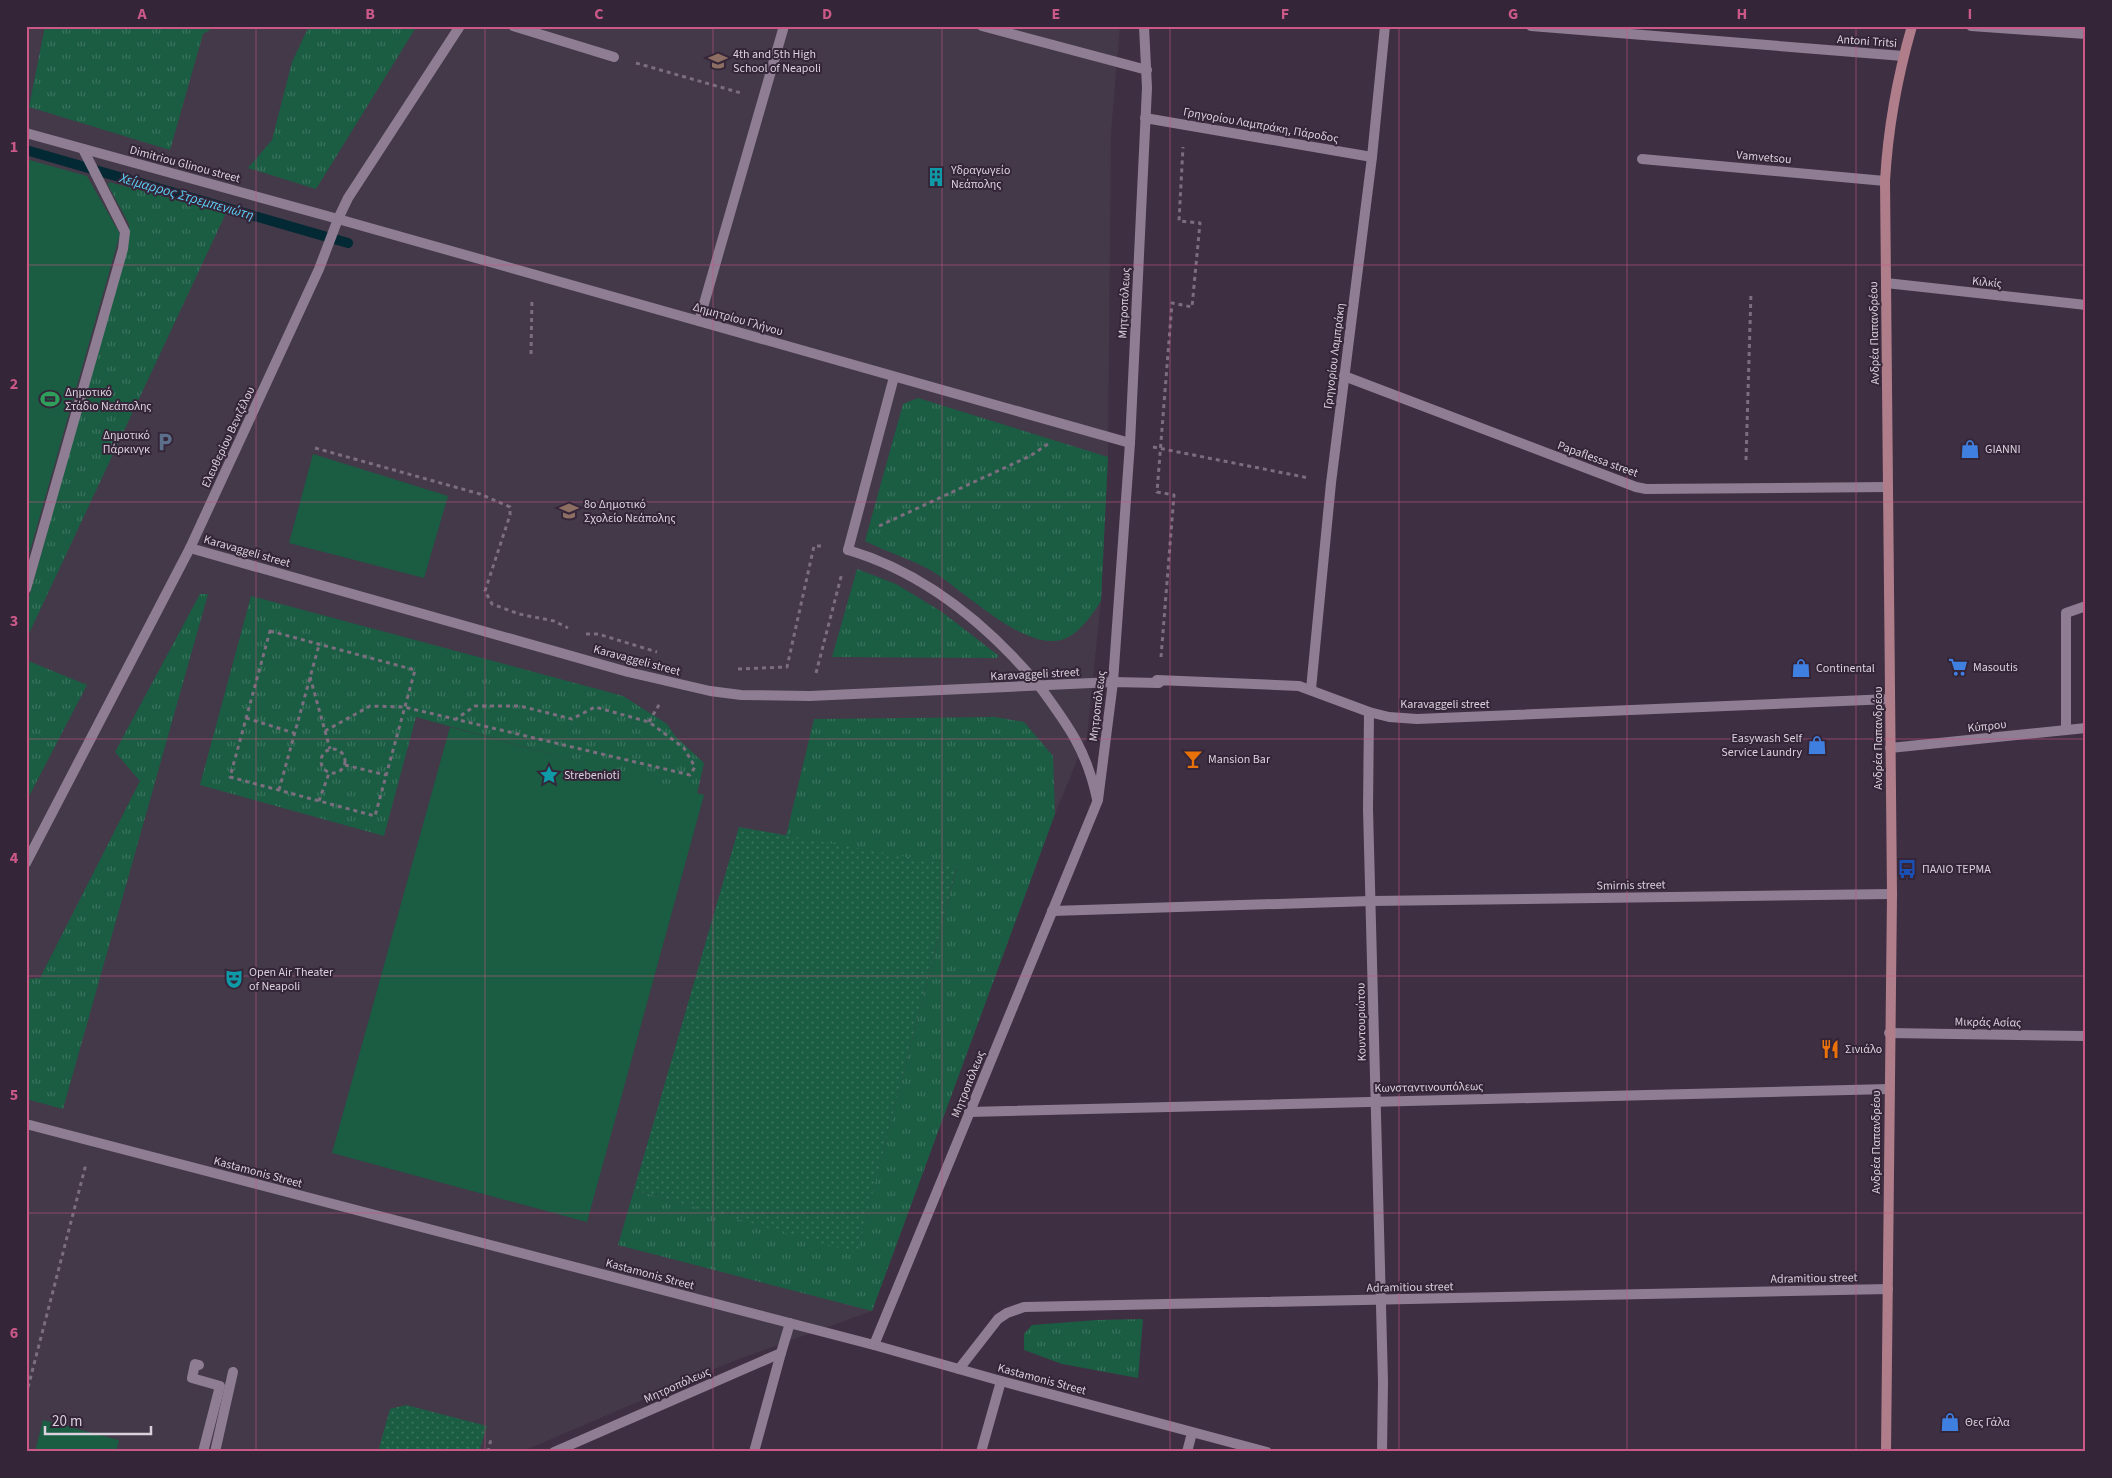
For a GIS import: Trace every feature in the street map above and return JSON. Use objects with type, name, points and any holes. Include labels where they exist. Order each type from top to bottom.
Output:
[{"type":"main road","name":"Ανδρέα Παπανδρέου","points":[[1886,1452],[1889,1033],[1892,894],[1885,181],[1890,121],[1903,56],[1912,26]]},
{"type":"street","name":"Ελευθερίου Βενιζέλου","points":[[26,863],[190,548],[319,270],[338,219],[356,185],[460,26]]},
{"type":"street","points":[[513,26],[614,57]]},
{"type":"street","points":[[699,321],[784,26]]},
{"type":"street","points":[[982,26],[1147,70]]},
{"type":"street","name":"Μητροπόλεως","points":[[874,1345],[1098,800],[1113,682],[1130,443],[1147,70],[1144,26]]},
{"type":"street","name":"Γρηγορίου Λαμπράκη","points":[[1311,689],[1331,483],[1372,157],[1386,26]]},
{"type":"street","name":"Antoni Tritsi","points":[[1531,26],[1903,56]]},
{"type":"street","points":[[1971,26],[2086,34]]},
{"type":"street","name":"Γρηγορίου Λαμπράκη, Πάροδος","points":[[1145,118],[1372,157]]},
{"type":"street","name":"Dimitriou Glinou street","points":[[26,133],[338,219]]},
{"type":"street","points":[[26,589],[123,249],[125,232],[83,149]]},
{"type":"street","name":"Vamvetsou","points":[[1642,159],[1885,181]]},
{"type":"street","name":"Δημητρίου Γλήνου","points":[[338,219],[1130,443]]},
{"type":"street","name":"Κιλκίς","points":[[1886,283],[2086,305]]},
{"type":"street","name":"Papaflessa street","points":[[1344,376],[1636,487],[1646,489],[1888,487]]},
{"type":"street","points":[[894,377],[848,550],[901,572],[950,601],[992,635],[1040,686],[1062,718],[1080,747],[1092,776],[1098,800]]},
{"type":"street","name":"Karavaggeli street","points":[[190,548],[672,683],[741,695],[810,696],[1113,682],[1159,683],[1157,680],[1271,683],[1311,689],[1369,712],[1417,719],[1890,699]]},
{"type":"street","points":[[2066,730],[2066,612],[2086,606]]},
{"type":"street","name":"Κουντουριώτου","points":[[1369,712],[1371,901],[1381,1300],[1382,1452]]},
{"type":"street","name":"Κύπρου","points":[[1890,748],[2086,728]]},
{"type":"street","name":"Smirnis street","points":[[1052,911],[1371,901],[1892,894]]},
{"type":"street","name":"Μικράς Ασίας","points":[[1889,1033],[2086,1036]]},
{"type":"street","name":"Κωνσταντινουπόλεως","points":[[969,1112],[1889,1089]]},
{"type":"street","name":"Kastamonis Street","points":[[26,1124],[874,1345],[1001,1382],[1268,1452]]},
{"type":"street","name":"Adramitiou street","points":[[959,1369],[998,1319],[1007,1313],[1024,1307],[1888,1289]]},
{"type":"street","points":[[754,1452],[790,1323]]},
{"type":"street","name":"Μητροπόλεως","points":[[554,1452],[781,1353]]},
{"type":"street","points":[[199,1365],[195,1364],[192,1378],[220,1386],[203,1452]]},
{"type":"street","points":[[215,1452],[233,1372]]},
{"type":"street","points":[[981,1452],[1001,1382]]},
{"type":"street","points":[[1187,1452],[1192,1433]]},
{"type":"path","points":[[614,57],[763,100]]},
{"type":"path","points":[[1159,683],[1174,494],[1157,492],[1172,303],[1192,307],[1200,224],[1179,221],[1184,140]]},
{"type":"path","points":[[531,354],[532,293],[535,275]]},
{"type":"path","points":[[1746,460],[1751,292]]},
{"type":"path","points":[[851,539],[1030,456],[1074,428]]},
{"type":"path","points":[[1130,443],[1331,483]]},
{"type":"path","points":[[315,448],[480,494],[510,506],[510,515],[485,591],[492,604],[518,614],[554,621],[571,630]]},
{"type":"path","points":[[736,669],[787,667],[814,546],[819,545],[848,550],[810,696]]},
{"type":"path","points":[[270,631],[319,644],[415,670],[375,816],[230,777],[270,631]]},
{"type":"path","points":[[580,634],[598,634],[664,654]]},
{"type":"path","points":[[278,790],[319,644]]},
{"type":"path","points":[[310,677],[330,749]]},
{"type":"path","points":[[324,731],[370,706],[404,707],[690,775],[695,767],[684,748],[649,722],[595,707],[572,719],[520,706],[475,706],[456,719]]},
{"type":"path","points":[[246,718],[294,733]]},
{"type":"path","points":[[330,749],[339,750],[344,756],[345,765],[339,772],[329,773],[322,767],[322,757],[330,749]]},
{"type":"path","points":[[345,765],[386,775]]},
{"type":"path","points":[[319,801],[329,773]]},
{"type":"path","points":[[26,1395],[91,1142]]},
{"type":"path","points":[[488,1452],[491,1439]]},
{"type":"shaded area","name":"Strebenioti","points":[[26,26],[1120,26],[1111,133],[1108,457],[1101,601],[1087,736],[1055,814],[872,1311],[731,1362],[521,1452],[26,1452]]},
{"type":"green space","points":[[45,26],[216,26],[203,34],[170,150],[29,107]]},
{"type":"green space","points":[[309,26],[406,26],[415,29],[316,189],[248,168],[272,140],[292,62]]},
{"type":"green space","name":"Δημοτικό Στάδιο Νεάπολης","points":[[26,159],[87,176],[120,234],[26,565]]},
{"type":"green space","points":[[109,182],[226,213],[26,640],[26,608],[129,238],[129,224],[108,185]]},
{"type":"green space","points":[[918,398],[1108,457],[1101,601],[1085,623],[1070,636],[1064,639],[1049,641],[1032,637],[1014,629],[977,605],[932,571],[865,541],[903,404]]},
{"type":"green space","points":[[313,454],[448,496],[424,578],[289,543]]},
{"type":"green space","points":[[857,569],[896,584],[942,612],[999,656],[996,658],[832,657]]},
{"type":"green space","points":[[200,594],[208,594],[63,1109],[26,1099],[26,979],[40,978],[140,781],[115,752]]},
{"type":"green space","points":[[251,596],[623,696],[667,724],[675,736],[704,763],[697,794],[416,717],[384,836],[200,785]]},
{"type":"green space","points":[[26,660],[87,685],[26,802]]},
{"type":"green space","points":[[995,717],[1024,722],[1053,756],[1055,814],[872,1311],[618,1245],[634,1190],[857,1252],[957,867],[786,836],[814,719]]},
{"type":"green space","points":[[450,727],[704,795],[587,1222],[332,1153]]},
{"type":"green space","points":[[739,827],[957,866],[857,1253],[634,1190]]},
{"type":"green space","points":[[1143,1319],[1138,1378],[1062,1364],[1024,1350],[1024,1334],[1032,1325]]},
{"type":"green space","points":[[406,1405],[487,1426],[479,1452],[378,1452],[390,1409]]},
{"type":"green space","points":[[43,1420],[119,1440],[116,1452],[35,1452]]},
{"type":"waterway","name":"Χείμαρρος Στρεμπενιώτη","points":[[26,150],[348,243]]},
{"type":"place","name":"4th and 5th High School of Neapoli","points":[[718,61]]},
{"type":"place","name":"Υδραγωγείο Νεάπολης","points":[[936,177]]},
{"type":"place","name":"Δημοτικό Στάδιο Νεάπολης","points":[[50,399]]},
{"type":"place","name":"Δημοτικό Πάρκινγκ","points":[[165,442]]},
{"type":"place","name":"GIANNI","points":[[1970,449]]},
{"type":"place","name":"8ο Δημοτικό Σχολείο Νεάπολης","points":[[569,511]]},
{"type":"place","name":"Masoutis","points":[[1958,667]]},
{"type":"place","name":"Continental","points":[[1801,668]]},
{"type":"place","name":"Easywash Self Service Laundry","points":[[1817,745]]},
{"type":"place","name":"Mansion Bar","points":[[1193,759]]},
{"type":"place","name":"Strebenioti","points":[[549,775]]},
{"type":"place","name":"ΠΑΛΙΟ ΤΕΡΜΑ","points":[[1907,869]]},
{"type":"place","name":"Open Air Theater of Neapoli","points":[[234,979]]},
{"type":"place","name":"Σινιάλο","points":[[1830,1049]]},
{"type":"place","name":"Θες Γάλα","points":[[1950,1422]]}]
